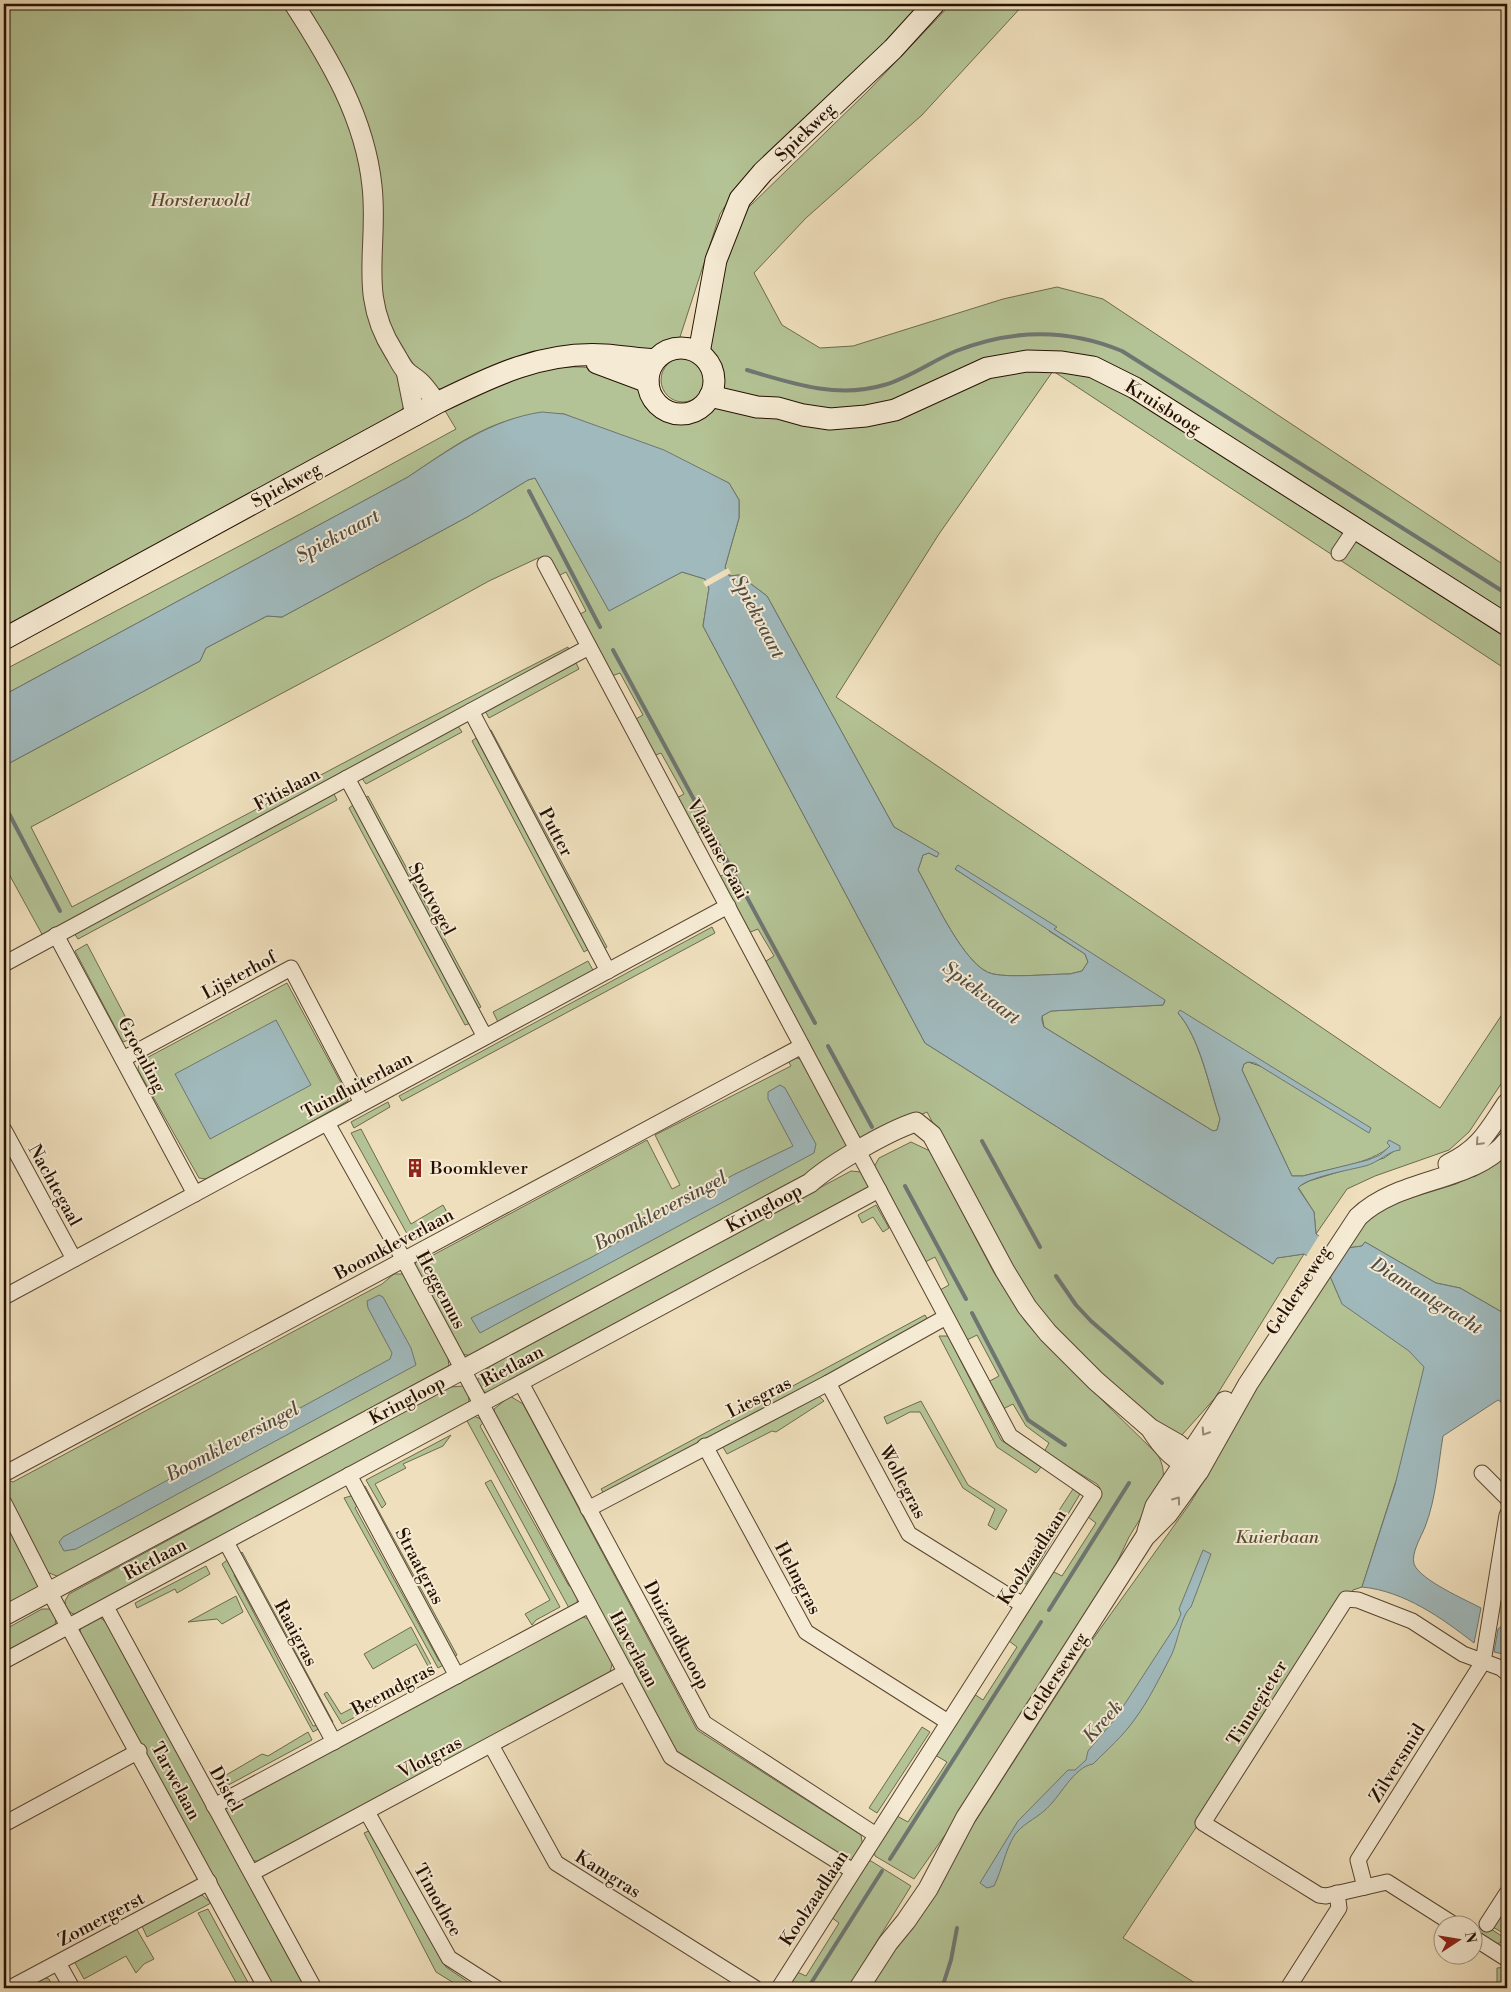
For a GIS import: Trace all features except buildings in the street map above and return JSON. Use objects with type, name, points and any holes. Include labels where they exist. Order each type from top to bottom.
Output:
[{"type":"main road","name":"Spiekweg","points":[[690,350],[709,303],[710,282],[721,242],[740,199],[763,172],[893,48],[934,4]]},
{"type":"main road","points":[[690,350],[707,360],[712,388],[704,405],[684,414],[673,413],[664,409],[656,402],[650,392],[648,382],[655,360],[667,351],[690,350]]},
{"type":"main road","name":"Spiekweg","points":[[4,639],[437,403],[516,366],[557,357],[578,356],[604,355],[655,360]]},
{"type":"main road","name":"Spiekweg","points":[[578,356],[648,382]]},
{"type":"main road","name":"Kruisboog","points":[[712,388],[757,407],[778,408],[803,415],[830,418],[866,416],[895,410],[987,368],[1028,361],[1062,362],[1093,367],[1135,388],[1507,625]]},
{"type":"street","points":[[294,4],[338,76],[353,110],[366,156],[372,186],[371,285],[375,313],[383,334],[406,371],[421,383],[437,403]]},
{"type":"street","points":[[406,371],[415,416]]},
{"type":"street","points":[[1339,553],[1355,529]]},
{"type":"street","name":"Vlaamse Gaai","points":[[545,564],[861,1156]]},
{"type":"street","name":"Fitislaan","points":[[4,964],[589,647]]},
{"type":"street","name":"Putter","points":[[471,711],[608,971]]},
{"type":"street","name":"Spotvogel","points":[[347,778],[485,1037]]},
{"type":"street","name":"Tuinfluiterlaan","points":[[4,1297],[728,906]]},
{"type":"street","name":"Groenling","points":[[56,935],[195,1194]]},
{"type":"street","name":"Lijsterhof","points":[[123,1059],[291,968],[362,1103]]},
{"type":"street","name":"Boomkleverlaan","points":[[4,1474],[802,1046]]},
{"type":"street","name":"Gelderseweg","points":[[859,1988],[888,1943],[898,1912],[939,1848],[966,1817],[1145,1537],[1155,1506],[1190,1464],[1361,1199],[1378,1190],[1467,1155],[1484,1137],[1507,1103]]},
{"type":"street","name":"Heggemus","points":[[327,1122],[404,1260],[462,1371]]},
{"type":"street","name":"Nachtegaal","points":[[4,1130],[74,1258]]},
{"type":"street","name":"Kringloop","points":[[4,1616],[50,1593],[810,1183],[827,1180],[861,1156],[918,1132],[928,1131],[1005,1271],[1027,1307],[1048,1333],[1150,1428],[1161,1446],[1190,1464]]},
{"type":"street","name":"Gelderseweg","points":[[1341,1231],[1380,1199],[1487,1158],[1507,1141]]},
{"type":"street","name":"Koolzaadlaan","points":[[779,1988],[1094,1494],[1010,1436],[861,1156]]},
{"type":"street","name":"Rietlaan","points":[[4,1661],[879,1190]]},
{"type":"street","name":"Liesgras","points":[[588,1508],[828,1383],[946,1318]]},
{"type":"street","name":"Haverlaan","points":[[462,1371],[671,1757],[852,1871]]},
{"type":"street","name":"Duizendknoop","points":[[521,1383],[704,1723],[876,1835]]},
{"type":"street","name":"Wollegras","points":[[828,1383],[909,1534],[1023,1605]]},
{"type":"street","name":"Helmgras","points":[[705,1446],[806,1632],[948,1722]]},
{"type":"street","points":[[1482,1473],[1507,1498]]},
{"type":"street","name":"Straatgras","points":[[349,1475],[457,1676]]},
{"type":"street","name":"Tarwelaan","points":[[4,1503],[50,1593],[139,1751],[266,1988]]},
{"type":"street","points":[[1482,1662],[1507,1516]]},
{"type":"street","name":"Raaigras","points":[[226,1542],[334,1742]]},
{"type":"street","name":"Tinnegieter","points":[[1437,1914],[1387,1882],[1326,1896],[1314,1892],[1203,1822],[1346,1599],[1358,1600],[1412,1621],[1463,1654],[1507,1673]]},
{"type":"street","name":"Beemdgras","points":[[214,1806],[589,1605]]},
{"type":"street","name":"Distel","points":[[106,1607],[314,1988]]},
{"type":"street","name":"Zilversmid","points":[[1365,1887],[1358,1860],[1482,1662]]},
{"type":"street","name":"Vlotgras","points":[[252,1873],[626,1672]]},
{"type":"street","name":"Kamgras","points":[[491,1745],[556,1863],[755,1988]]},
{"type":"street","points":[[4,1824],[139,1751]]},
{"type":"street","name":"Timothee","points":[[367,1812],[449,1958],[496,1988]]},
{"type":"street","name":"Zomergerst","points":[[10,1988],[209,1882]]},
{"type":"street","points":[[1288,1988],[1340,1908],[1338,1893]]},
{"type":"street","points":[[1487,1924],[1507,1893]]},
{"type":"street","points":[[1484,1944],[1507,1959]]},
{"type":"street","points":[[58,1963],[72,1988]]},
{"type":"green space","name":"Horsterwold","points":[[4,4],[922,4],[853,76],[736,189],[720,214],[679,340],[653,354],[534,352],[504,361],[452,387],[440,389],[430,385],[420,374],[393,333],[405,404],[398,417],[4,630]]},
{"type":"green space","points":[[951,4],[1024,4],[922,115],[806,218],[754,273],[782,325],[820,348],[853,346],[1003,299],[1057,287],[1103,299],[1507,567],[1507,670],[1053,371],[939,534],[836,697],[1440,1108],[1507,1007],[1507,1075],[1469,1132],[1449,1150],[1375,1176],[1347,1189],[1316,1234],[1314,1212],[1298,1187],[1309,1181],[1384,1158],[1394,1151],[1391,1146],[1360,1162],[1303,1176],[1292,1176],[1242,1070],[1244,1064],[1248,1062],[1263,1067],[1178,1013],[1186,1023],[1203,1063],[1220,1119],[1217,1130],[1213,1131],[1044,1027],[1042,1016],[1051,1011],[1163,1005],[1165,1001],[955,869],[1050,929],[1049,931],[1085,954],[1088,962],[1082,971],[1070,974],[1010,976],[993,974],[982,969],[971,959],[950,929],[918,870],[923,855],[929,853],[937,857],[938,853],[894,827],[767,596],[739,575],[730,576],[725,567],[739,518],[739,500],[729,483],[564,414],[520,417],[481,431],[408,477],[4,695],[4,670],[302,513],[456,429],[444,409],[479,392],[534,372],[554,368],[592,368],[618,376],[638,385],[643,389],[654,407],[665,415],[688,417],[699,415],[706,411],[723,392],[721,377],[706,351],[726,256],[748,208],[869,90]]},
{"type":"green space","points":[[687,358],[699,364],[704,371],[704,389],[699,396],[692,401],[679,402],[671,399],[664,392],[661,376],[664,368],[671,361]]},
{"type":"green space","points":[[535,478],[609,610],[682,572],[705,579],[709,588],[703,626],[925,1043],[1273,1264],[1276,1258],[1304,1254],[1215,1398],[1181,1436],[1170,1432],[1138,1409],[1073,1351],[1013,1275],[927,1112],[863,1141],[858,1137],[763,963],[774,956],[758,929],[748,933],[717,878],[728,872],[704,829],[695,835],[675,799],[684,794],[661,753],[653,756],[634,720],[643,715],[620,673],[609,677],[576,616],[586,611],[566,572],[556,577],[546,559],[538,558],[489,581],[31,827],[72,907],[400,733],[568,647],[569,652],[43,936],[4,865],[4,766],[200,661],[206,648],[267,616],[282,617],[469,516],[528,480]]},
{"type":"green space","points":[[576,663],[579,669],[489,718],[485,711]]},
{"type":"green space","points":[[458,726],[462,732],[366,784],[361,777]]},
{"type":"green space","points":[[491,730],[607,947],[603,949],[486,733]]},
{"type":"green space","points":[[476,738],[589,949],[584,952],[472,741]]},
{"type":"green space","points":[[334,794],[337,800],[78,939],[74,933]]},
{"type":"green space","points":[[368,796],[481,1007],[475,1010],[362,800]]},
{"type":"green space","points":[[353,805],[471,1023],[465,1025],[349,808]]},
{"type":"green space","points":[[712,927],[715,933],[402,1101],[399,1096]]},
{"type":"green space","points":[[87,944],[136,1037],[123,1042],[75,951]]},
{"type":"green space","points":[[588,961],[594,972],[499,1024],[493,1012]]},
{"type":"green space","points":[[287,983],[346,1092],[348,1092],[348,1101],[295,1131],[296,1134],[250,1159],[248,1156],[206,1179],[199,1178],[138,1070],[139,1062]]},
{"type":"green space","points":[[794,1057],[803,1060],[848,1147],[830,1164],[471,1356],[463,1354],[416,1270],[415,1262],[420,1258],[424,1260],[647,1140],[672,1189],[680,1185],[655,1135],[791,1066],[787,1059]]},
{"type":"green space","points":[[388,1102],[390,1107],[354,1128],[351,1122]]},
{"type":"green space","points":[[361,1129],[411,1224],[443,1205],[450,1218],[410,1239],[351,1133]]},
{"type":"green space","points":[[911,1142],[930,1151],[993,1271],[1025,1321],[1043,1342],[1158,1455],[1163,1475],[1163,1482],[1129,1537],[1111,1575],[957,1818],[914,1879],[875,1856],[874,1851],[897,1816],[908,1822],[947,1762],[935,1755],[974,1694],[983,1700],[1017,1647],[1009,1641],[1052,1571],[1062,1576],[1096,1523],[1088,1517],[1099,1501],[1101,1492],[1097,1484],[1044,1452],[1049,1443],[1026,1426],[1013,1404],[1003,1409],[988,1382],[999,1376],[977,1335],[967,1340],[940,1290],[949,1285],[935,1257],[925,1262],[874,1167],[879,1158]]},
{"type":"green space","points":[[1507,1147],[1507,1315],[1460,1288],[1436,1283],[1365,1242],[1362,1246],[1340,1249],[1365,1212],[1456,1184],[1482,1172]]},
{"type":"green space","points":[[851,1171],[861,1172],[867,1178],[868,1188],[488,1393],[481,1391],[477,1382],[480,1373],[519,1349]]},
{"type":"green space","points":[[876,1205],[889,1228],[883,1232],[873,1217],[862,1223],[858,1215]]},
{"type":"green space","name":"Kuierbaan","points":[[1327,1269],[1340,1299],[1437,1369],[1395,1484],[1362,1587],[1353,1590],[1123,1938],[1203,1988],[868,1988],[1090,1643],[1191,1502],[1215,1462],[1223,1432]]},
{"type":"green space","points":[[394,1274],[405,1274],[448,1357],[449,1368],[59,1577],[47,1572],[5,1491],[7,1480],[13,1482],[382,1284]]},
{"type":"green space","points":[[925,1315],[929,1322],[605,1495],[601,1489]]},
{"type":"green space","points":[[939,1336],[948,1336],[1001,1440],[1041,1467],[1036,1473],[997,1447]]},
{"type":"green space","points":[[463,1386],[468,1392],[469,1401],[464,1409],[80,1614],[73,1614],[66,1609],[65,1601],[69,1594],[450,1387]]},
{"type":"green space","points":[[817,1394],[824,1401],[776,1432],[772,1431],[727,1454],[721,1444]]},
{"type":"green space","points":[[510,1396],[523,1404],[697,1730],[861,1835],[863,1848],[852,1861],[846,1860],[677,1752],[495,1417],[494,1409]]},
{"type":"green space","points":[[921,1401],[968,1485],[1007,1510],[996,1530],[988,1525],[995,1509],[963,1488],[920,1412],[910,1412],[887,1424],[884,1417]]},
{"type":"green space","points":[[472,1415],[485,1421],[480,1426],[569,1586],[573,1585],[578,1594],[577,1603],[569,1608],[466,1419]]},
{"type":"green space","points":[[451,1435],[443,1446],[403,1464],[406,1468],[375,1484],[386,1504],[382,1508],[366,1480]]},
{"type":"green space","points":[[491,1480],[560,1607],[536,1620],[532,1625],[525,1614],[550,1600],[485,1483]]},
{"type":"green space","points":[[365,1486],[457,1655],[453,1658],[363,1487]]},
{"type":"green space","points":[[1073,1489],[1080,1494],[1026,1584],[1013,1581]]},
{"type":"green space","points":[[354,1495],[359,1504],[355,1508],[439,1661],[443,1659],[445,1664],[438,1668],[344,1498]]},
{"type":"green space","points":[[4,1519],[40,1587],[4,1609]]},
{"type":"green space","points":[[242,1552],[333,1722],[330,1724],[239,1555]]},
{"type":"green space","points":[[230,1558],[237,1571],[234,1575],[313,1726],[319,1725],[320,1728],[313,1732],[222,1564]]},
{"type":"green space","points":[[206,1566],[210,1574],[177,1593],[175,1589],[137,1608],[135,1603]]},
{"type":"green space","points":[[236,1596],[243,1612],[222,1624],[217,1619],[188,1622]]},
{"type":"green space","points":[[42,1609],[50,1609],[54,1614],[56,1621],[53,1630],[4,1656],[4,1630]]},
{"type":"green space","points":[[580,1616],[591,1620],[613,1661],[610,1672],[262,1862],[249,1860],[224,1812],[228,1805]]},
{"type":"green space","points":[[101,1618],[108,1624],[305,1988],[271,1988],[82,1638],[80,1630],[90,1620]]},
{"type":"green space","points":[[411,1627],[436,1674],[342,1724],[324,1694],[327,1692],[341,1714],[429,1668],[416,1644],[373,1669],[364,1654]]},
{"type":"green space","points":[[922,1727],[930,1732],[877,1813],[869,1808]]},
{"type":"green space","points":[[308,1732],[312,1740],[221,1789],[216,1781],[262,1754],[268,1756]]},
{"type":"green space","points":[[371,1830],[446,1967],[477,1988],[462,1988],[436,1972],[364,1833]]},
{"type":"green space","points":[[867,1861],[871,1861],[911,1886],[848,1988],[787,1988],[797,1972],[806,1976],[839,1923],[831,1917]]},
{"type":"green space","points":[[202,1895],[211,1903],[147,1937],[141,1924]]},
{"type":"green space","points":[[1507,1901],[1507,1932],[1505,1934],[1491,1926]]},
{"type":"green space","points":[[208,1909],[251,1988],[239,1988],[198,1913]]},
{"type":"green space","points":[[1484,1924],[1503,1937],[1500,1943],[1494,1944],[1484,1937]]},
{"type":"green space","points":[[136,1928],[154,1959],[144,1964],[136,1973],[126,1956],[84,1979],[74,1961]]},
{"type":"green space","points":[[1507,1967],[1507,1988],[1497,1988],[1497,1968]]},
{"type":"green space","points":[[40,1977],[49,1979],[53,1988],[20,1988]]},
{"type":"water","points":[[542,412],[564,414],[664,450],[729,483],[739,500],[739,518],[725,567],[729,576],[739,575],[767,596],[894,827],[939,853],[937,857],[929,853],[923,855],[918,870],[950,929],[971,959],[982,969],[993,974],[1010,976],[1070,974],[1082,971],[1088,962],[1085,954],[955,869],[958,865],[1057,927],[1054,929],[1165,1000],[1163,1005],[1051,1011],[1042,1016],[1044,1027],[1213,1131],[1217,1130],[1220,1119],[1208,1078],[1192,1035],[1178,1013],[1180,1010],[1371,1128],[1369,1133],[1255,1063],[1248,1062],[1244,1064],[1242,1070],[1292,1176],[1303,1176],[1368,1160],[1380,1155],[1390,1146],[1387,1143],[1389,1140],[1400,1146],[1400,1150],[1391,1152],[1370,1164],[1310,1180],[1298,1188],[1314,1212],[1316,1234],[1340,1249],[1362,1246],[1365,1242],[1436,1283],[1460,1288],[1507,1315],[1507,1406],[1498,1400],[1443,1436],[1432,1505],[1413,1560],[1418,1570],[1434,1583],[1481,1608],[1474,1643],[1422,1607],[1393,1594],[1362,1587],[1395,1485],[1424,1367],[1409,1351],[1342,1304],[1327,1269],[1304,1254],[1277,1258],[1273,1264],[925,1043],[703,626],[709,588],[705,579],[682,572],[609,611],[535,478],[528,480],[469,516],[282,617],[267,616],[206,648],[200,661],[4,766],[4,695],[408,477],[489,428],[506,421]]},
{"type":"water","points":[[276,1020],[311,1085],[210,1139],[175,1074]]},
{"type":"water","points":[[780,1085],[785,1088],[816,1144],[814,1153],[480,1333],[471,1318],[592,1257],[733,1175],[793,1146],[768,1099],[768,1092]]},
{"type":"water","points":[[379,1295],[383,1297],[411,1348],[416,1365],[76,1549],[64,1551],[59,1542],[63,1537],[390,1359],[392,1353],[368,1308],[367,1301]]},
{"type":"water","points":[[1203,1550],[1211,1554],[1191,1607],[1182,1622],[1171,1656],[1145,1704],[1115,1743],[1093,1764],[1079,1771],[1050,1805],[1017,1832],[1008,1848],[994,1886],[987,1888],[980,1883],[1018,1821],[1068,1770],[1075,1770],[1086,1760],[1088,1751],[1115,1719],[1176,1625],[1181,1614],[1179,1609]]},
{"type":"water","points":[[1507,1622],[1507,1655],[1494,1652],[1498,1629]]},
{"type":"pier","points":[[728,568],[731,573],[706,587],[703,582]]},
{"type":"pier","points":[[1320,1234],[1340,1246],[1325,1271],[1305,1258]]},
{"type":"waterway","points":[[747,370],[814,388],[832,390],[866,389],[893,382],[956,351],[998,338],[1039,334],[1060,335],[1101,343],[1122,351],[1507,594]]},
{"type":"waterway","points":[[529,491],[600,627]]},
{"type":"waterway","points":[[613,650],[815,1023]]},
{"type":"waterway","points":[[4,804],[60,911]]},
{"type":"waterway","points":[[828,1046],[872,1127]]},
{"type":"waterway","points":[[982,1141],[1040,1247]]},
{"type":"waterway","points":[[905,1186],[966,1299]]},
{"type":"waterway","points":[[1056,1276],[1076,1305],[1091,1321],[1162,1383]]},
{"type":"waterway","points":[[972,1313],[1028,1420],[1065,1445]]},
{"type":"waterway","points":[[1049,1610],[1129,1483]]},
{"type":"waterway","points":[[890,1859],[1041,1622]]},
{"type":"waterway","points":[[808,1988],[882,1871]]},
{"type":"waterway","name":"Kreek","points":[[942,1988],[951,1960],[957,1928]]},
{"type":"place","name":"Boomklever","points":[[415,1168]]},
{"type":"water label","name":"Spiekvaart","points":[[337,535]]},
{"type":"water label","name":"Spiekvaart","points":[[759,616]]},
{"type":"water label","name":"Spiekvaart","points":[[982,992]]},
{"type":"water label","name":"Boomkleversingel","points":[[660,1210]]},
{"type":"water label","name":"Diamantgracht","points":[[1427,1295]]},
{"type":"water label","name":"Boomkleversingel","points":[[232,1441]]}]
